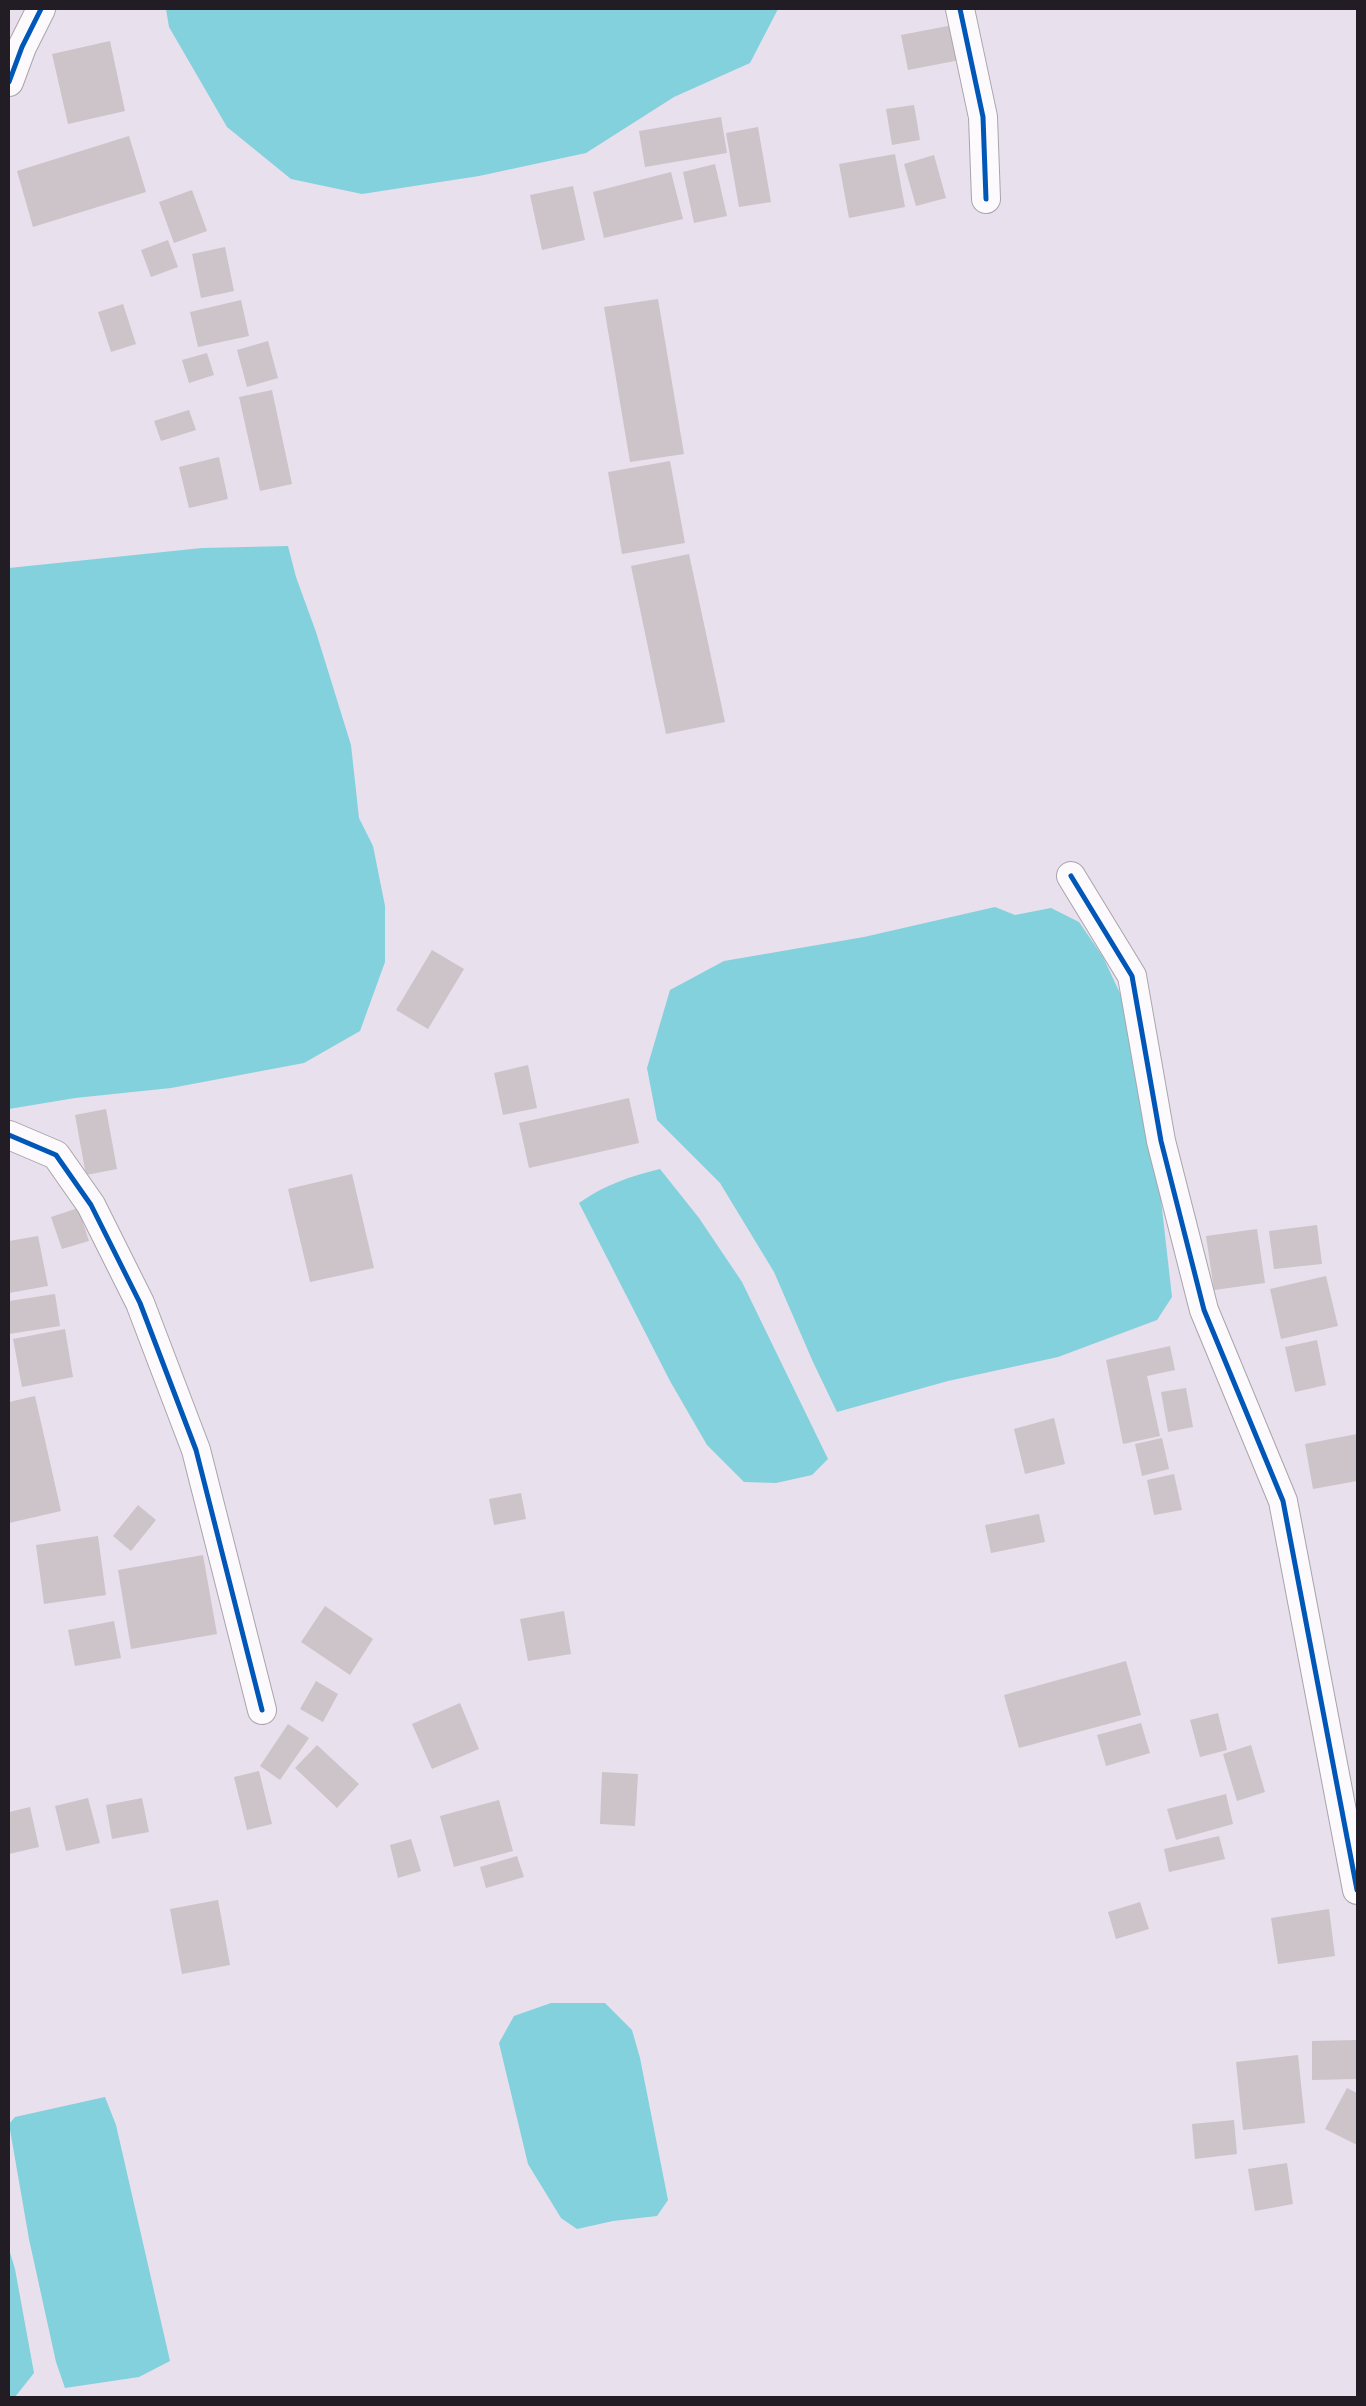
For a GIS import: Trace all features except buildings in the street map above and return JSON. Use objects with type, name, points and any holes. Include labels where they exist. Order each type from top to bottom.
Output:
[{"type":"street","points":[[9,82],[22,47],[41,9]]},
{"type":"street","points":[[960,9],[983,116],[986,200]]},
{"type":"street","points":[[1070,876],[1132,976],[1161,1141],[1204,1310],[1283,1501],[1357,1890]]},
{"type":"street","points":[[9,1135],[56,1155],[90,1205],[140,1303],[196,1450],[262,1710]]},
{"type":"water","points":[[166,9],[778,9],[750,63],[674,97],[586,153],[479,176],[362,194],[291,179],[227,127],[169,27]]},
{"type":"water","points":[[288,546],[296,577],[316,632],[351,745],[359,818],[373,846],[385,906],[385,962],[360,1031],[304,1063],[171,1088],[75,1098],[9,1109],[9,568],[202,548]]},
{"type":"water","points":[[995,907],[1015,915],[1051,908],[1079,922],[1103,957],[1133,1021],[1156,1156],[1172,1297],[1157,1320],[1058,1357],[948,1381],[837,1412],[774,1272],[720,1183],[657,1120],[647,1068],[670,990],[724,961],[864,937]]},
{"type":"water","points":[[660,1169],[699,1218],[742,1282],[828,1459],[812,1475],[776,1483],[744,1482],[707,1445],[670,1381],[579,1203],[598,1191],[618,1182]]},
{"type":"water","points":[[551,2003],[605,2003],[632,2030],[640,2058],[668,2200],[657,2216],[613,2221],[577,2229],[561,2218],[528,2164],[499,2043],[514,2016]]},
{"type":"water","points":[[105,2097],[116,2125],[170,2361],[139,2377],[65,2388],[56,2362],[29,2239],[9,2124],[15,2117]]},
{"type":"water","points":[[9,2249],[15,2269],[34,2373],[15,2397],[9,2397]]},
{"type":"cycle path","points":[[9,82],[22,47],[41,9]]},
{"type":"cycle path","points":[[960,9],[983,117],[986,199]]},
{"type":"cycle path","points":[[1071,876],[1132,976],[1161,1141],[1204,1310],[1283,1501],[1357,1890]]},
{"type":"cycle path","points":[[9,1135],[56,1155],[91,1205],[140,1303],[196,1450],[262,1710]]}]
